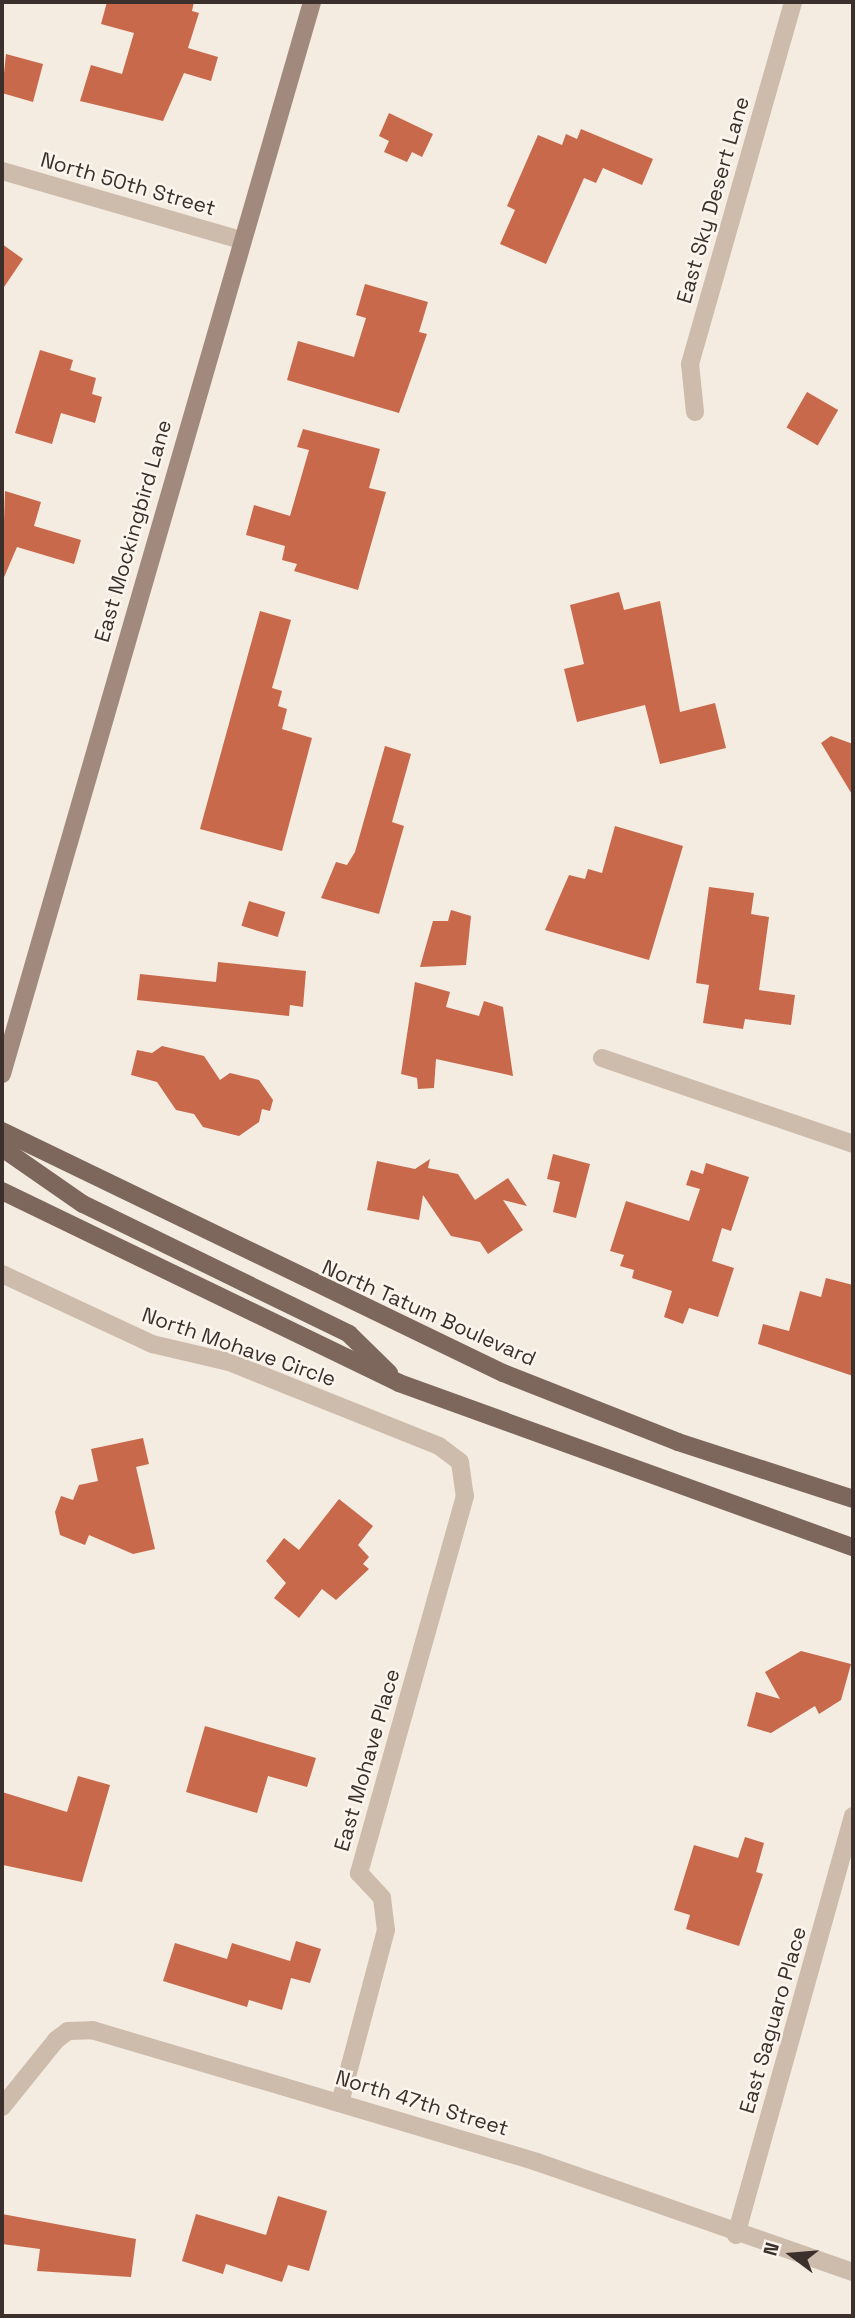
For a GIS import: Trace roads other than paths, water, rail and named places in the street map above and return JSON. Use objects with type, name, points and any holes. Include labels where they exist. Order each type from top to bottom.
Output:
[{"type":"main road","name":"North Tatum Boulevard","points":[[2,1131],[503,1373],[678,1442],[853,1499]]},
{"type":"main road","points":[[2,1148],[83,1204],[349,1334],[399,1383]]},
{"type":"main road","points":[[2,1191],[399,1383],[853,1547]]},
{"type":"street","name":"East Mockingbird Lane","points":[[2,1074],[312,2]]},
{"type":"street","name":"East Sky Desert Lane","points":[[695,412],[690,364],[793,2]]},
{"type":"street","name":"North 50th Street","points":[[2,171],[241,240]]},
{"type":"street","points":[[602,1058],[853,1144]]},
{"type":"street","name":"North Mohave Circle","points":[[2,1274],[152,1344],[245,1368],[439,1446],[460,1462]]},
{"type":"street","name":"East Mohave Place","points":[[340,2103],[386,1930],[382,1898],[359,1873],[466,1496],[460,1462]]},
{"type":"street","name":"East Saguaro Place","points":[[736,2235],[853,1816]]},
{"type":"street","name":"North 47th Street","points":[[2,2107],[56,2040],[79,2028],[591,2179],[736,2235],[853,2272]]}]
